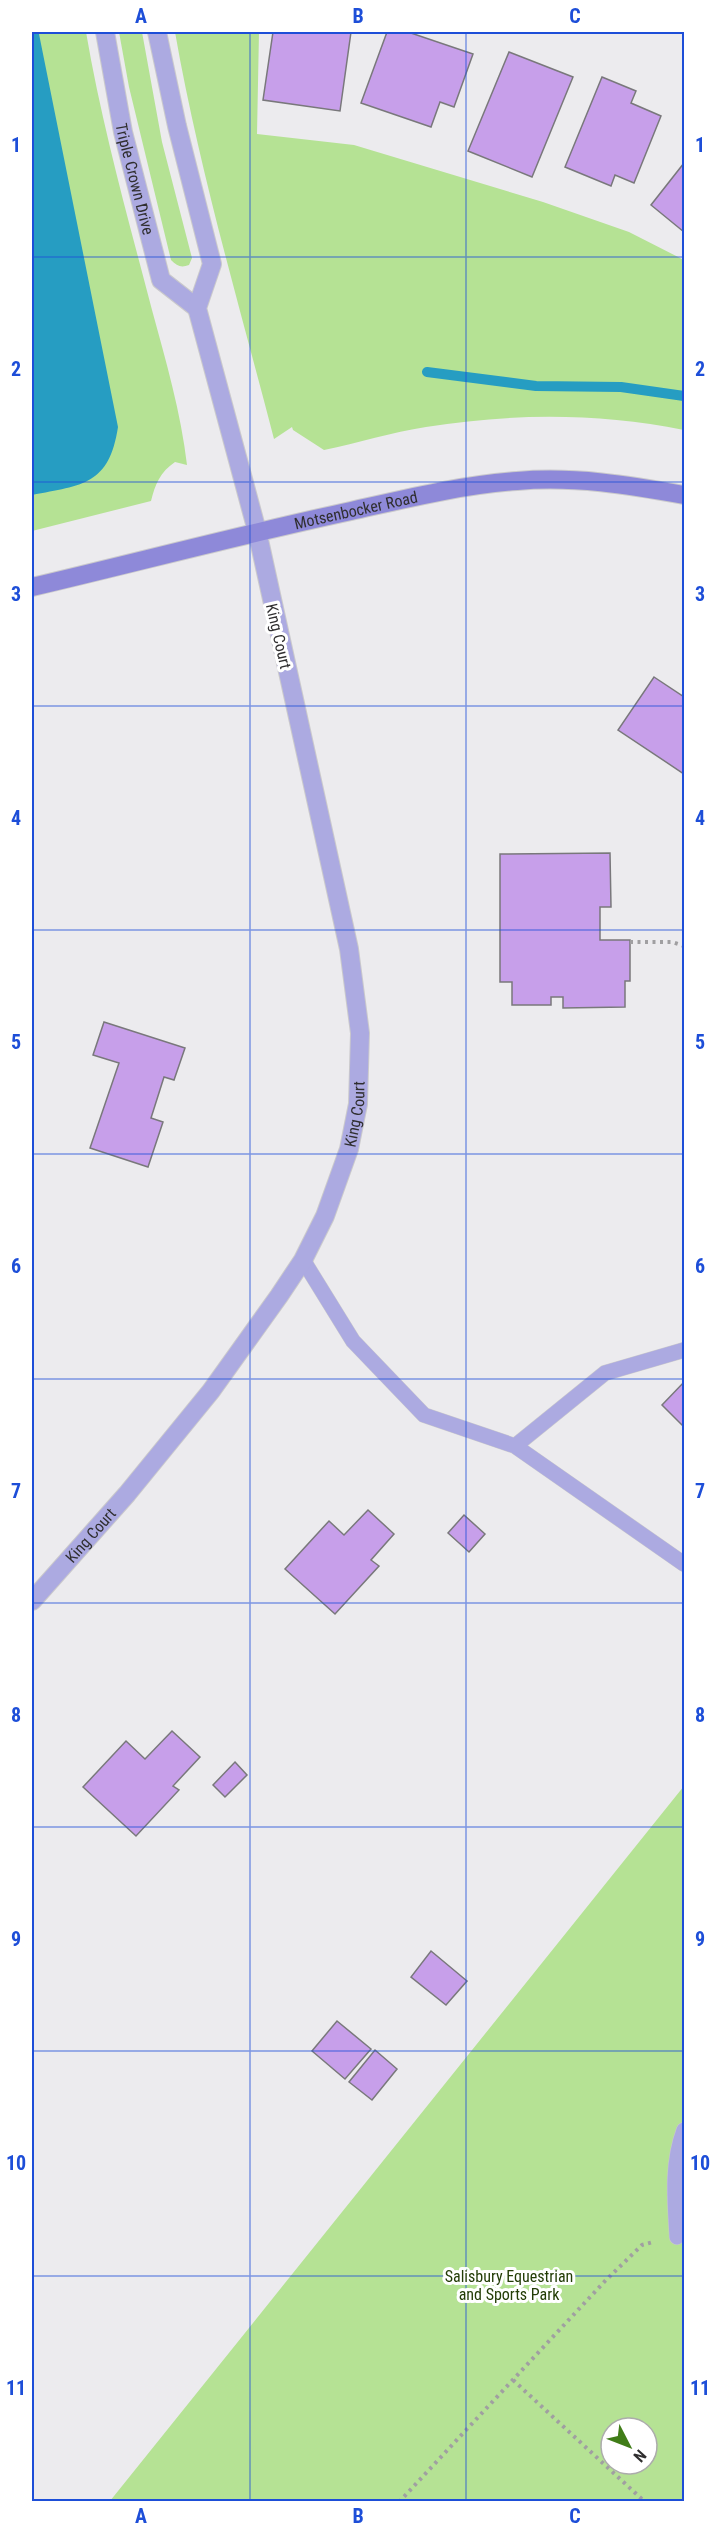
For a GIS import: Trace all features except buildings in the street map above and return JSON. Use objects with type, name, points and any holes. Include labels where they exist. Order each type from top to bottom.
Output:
[{"type":"main road","name":"Motsenbocker Road","points":[[32,587],[257,531],[443,492],[518,481],[608,482],[684,495]]},
{"type":"street","name":"Triple Crown Drive","points":[[105,32],[123,132],[161,280],[197,308]]},
{"type":"street","points":[[157,32],[177,126],[212,264],[197,308],[257,531]]},
{"type":"street","name":"King Court","points":[[32,1601],[127,1494],[211,1391],[279,1296],[303,1260],[325,1216],[349,1149],[358,1104],[360,1032],[349,949],[257,531]]},
{"type":"lane","points":[[303,1260],[353,1341],[424,1415],[515,1446],[684,1564]]},
{"type":"lane","points":[[515,1446],[605,1373],[684,1350]]},
{"type":"lane","points":[[677,2237],[675,2177],[678,2148],[684,2130]]},
{"type":"path","points":[[630,942],[672,942],[684,946]]},
{"type":"path","points":[[399,2502],[642,2245],[677,2237]]},
{"type":"path","points":[[513,2380],[645,2502]]},
{"type":"green space","points":[[32,32],[86,32],[116,172],[172,387],[187,465],[175,462],[165,470],[156,484],[151,501],[32,531]]},
{"type":"green space","points":[[119,32],[142,32],[162,142],[192,258],[186,266],[179,266],[171,260],[129,87]]},
{"type":"green space","points":[[175,32],[259,32],[257,134],[354,145],[543,202],[629,232],[684,260],[684,430],[620,420],[523,417],[426,427],[324,450],[293,430],[292,427],[274,439],[208,185]]},
{"type":"green space","name":"Salisbury Equestrian and Sports Park","points":[[684,1786],[684,2501],[110,2501]]},
{"type":"water","points":[[32,32],[39,34],[118,427],[108,461],[91,479],[66,488],[32,495]]},
{"type":"waterway","points":[[427,372],[536,386],[621,387],[684,396]]}]
